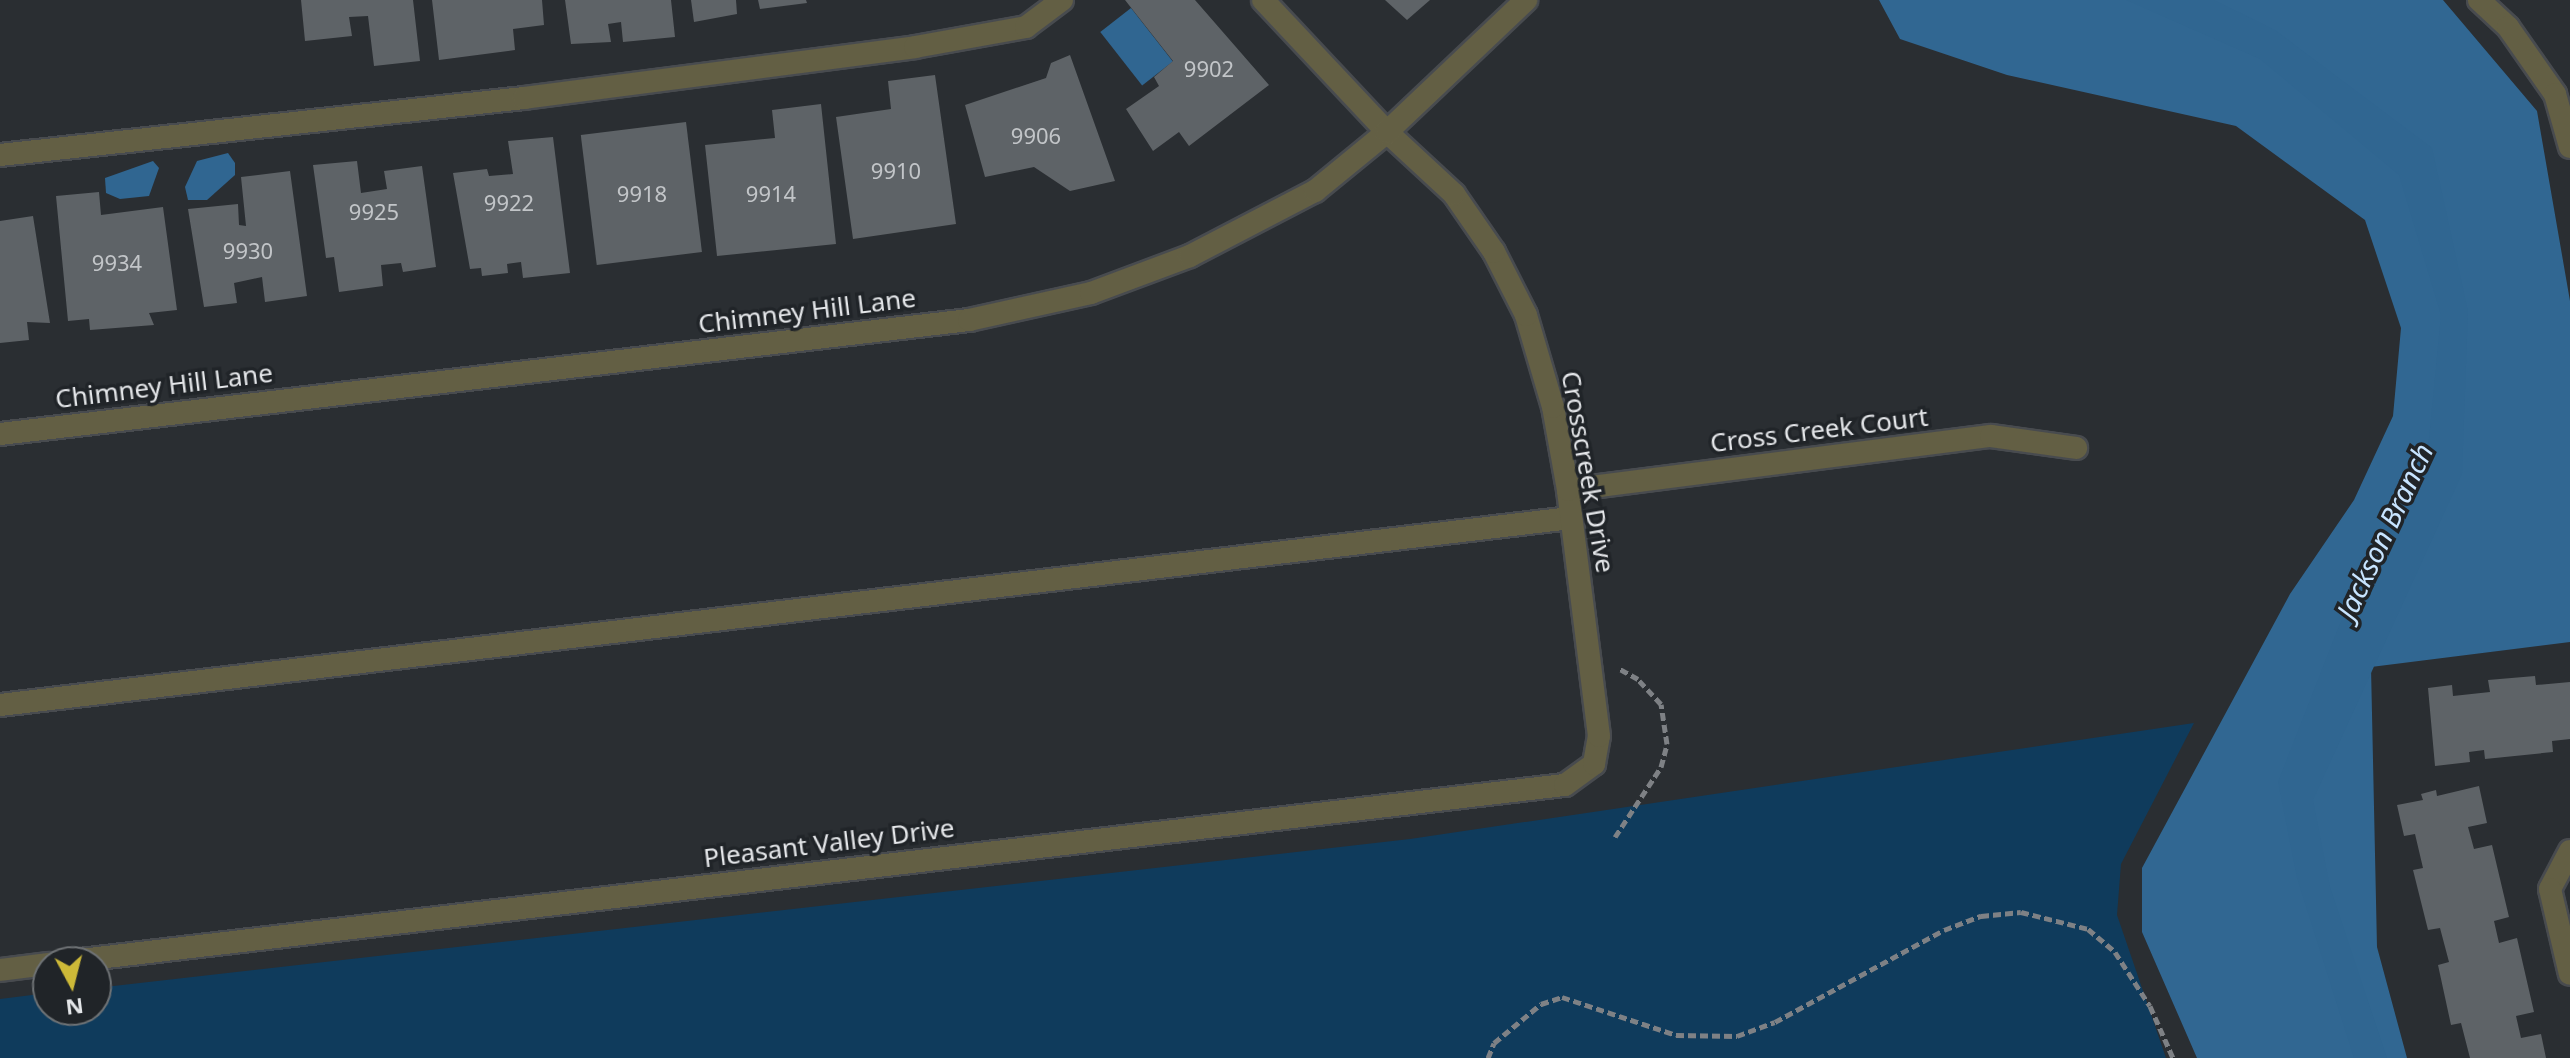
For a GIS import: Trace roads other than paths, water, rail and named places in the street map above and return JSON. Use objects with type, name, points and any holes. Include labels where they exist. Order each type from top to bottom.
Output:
[{"type":"street","points":[[0,155],[524,98],[915,47],[1026,27],[1062,0]]},
{"type":"street","name":"Crosscreek Drive","points":[[1263,0],[1387,132],[1454,194],[1494,252],[1526,315],[1553,407],[1568,490],[1599,736],[1594,764]]},
{"type":"street","name":"Chimney Hill Lane","points":[[0,434],[969,320],[1076,297],[1190,256],[1254,227],[1315,191],[1387,132],[1526,0]]},
{"type":"street","points":[[2479,0],[2508,27],[2555,94],[2570,147]]},
{"type":"street","name":"Cross Creek Court","points":[[1568,490],[1991,436],[2076,448]]},
{"type":"street","points":[[0,705],[1571,518]]},
{"type":"street","name":"Pleasant Valley Drive","points":[[112,956],[1565,785],[1594,764]]},
{"type":"street","points":[[2570,851],[2550,889],[2570,974]]},
{"type":"street","points":[[0,970],[32,966]]},
{"type":"water label","name":"Jackson Branch","points":[[2384,531]]}]
